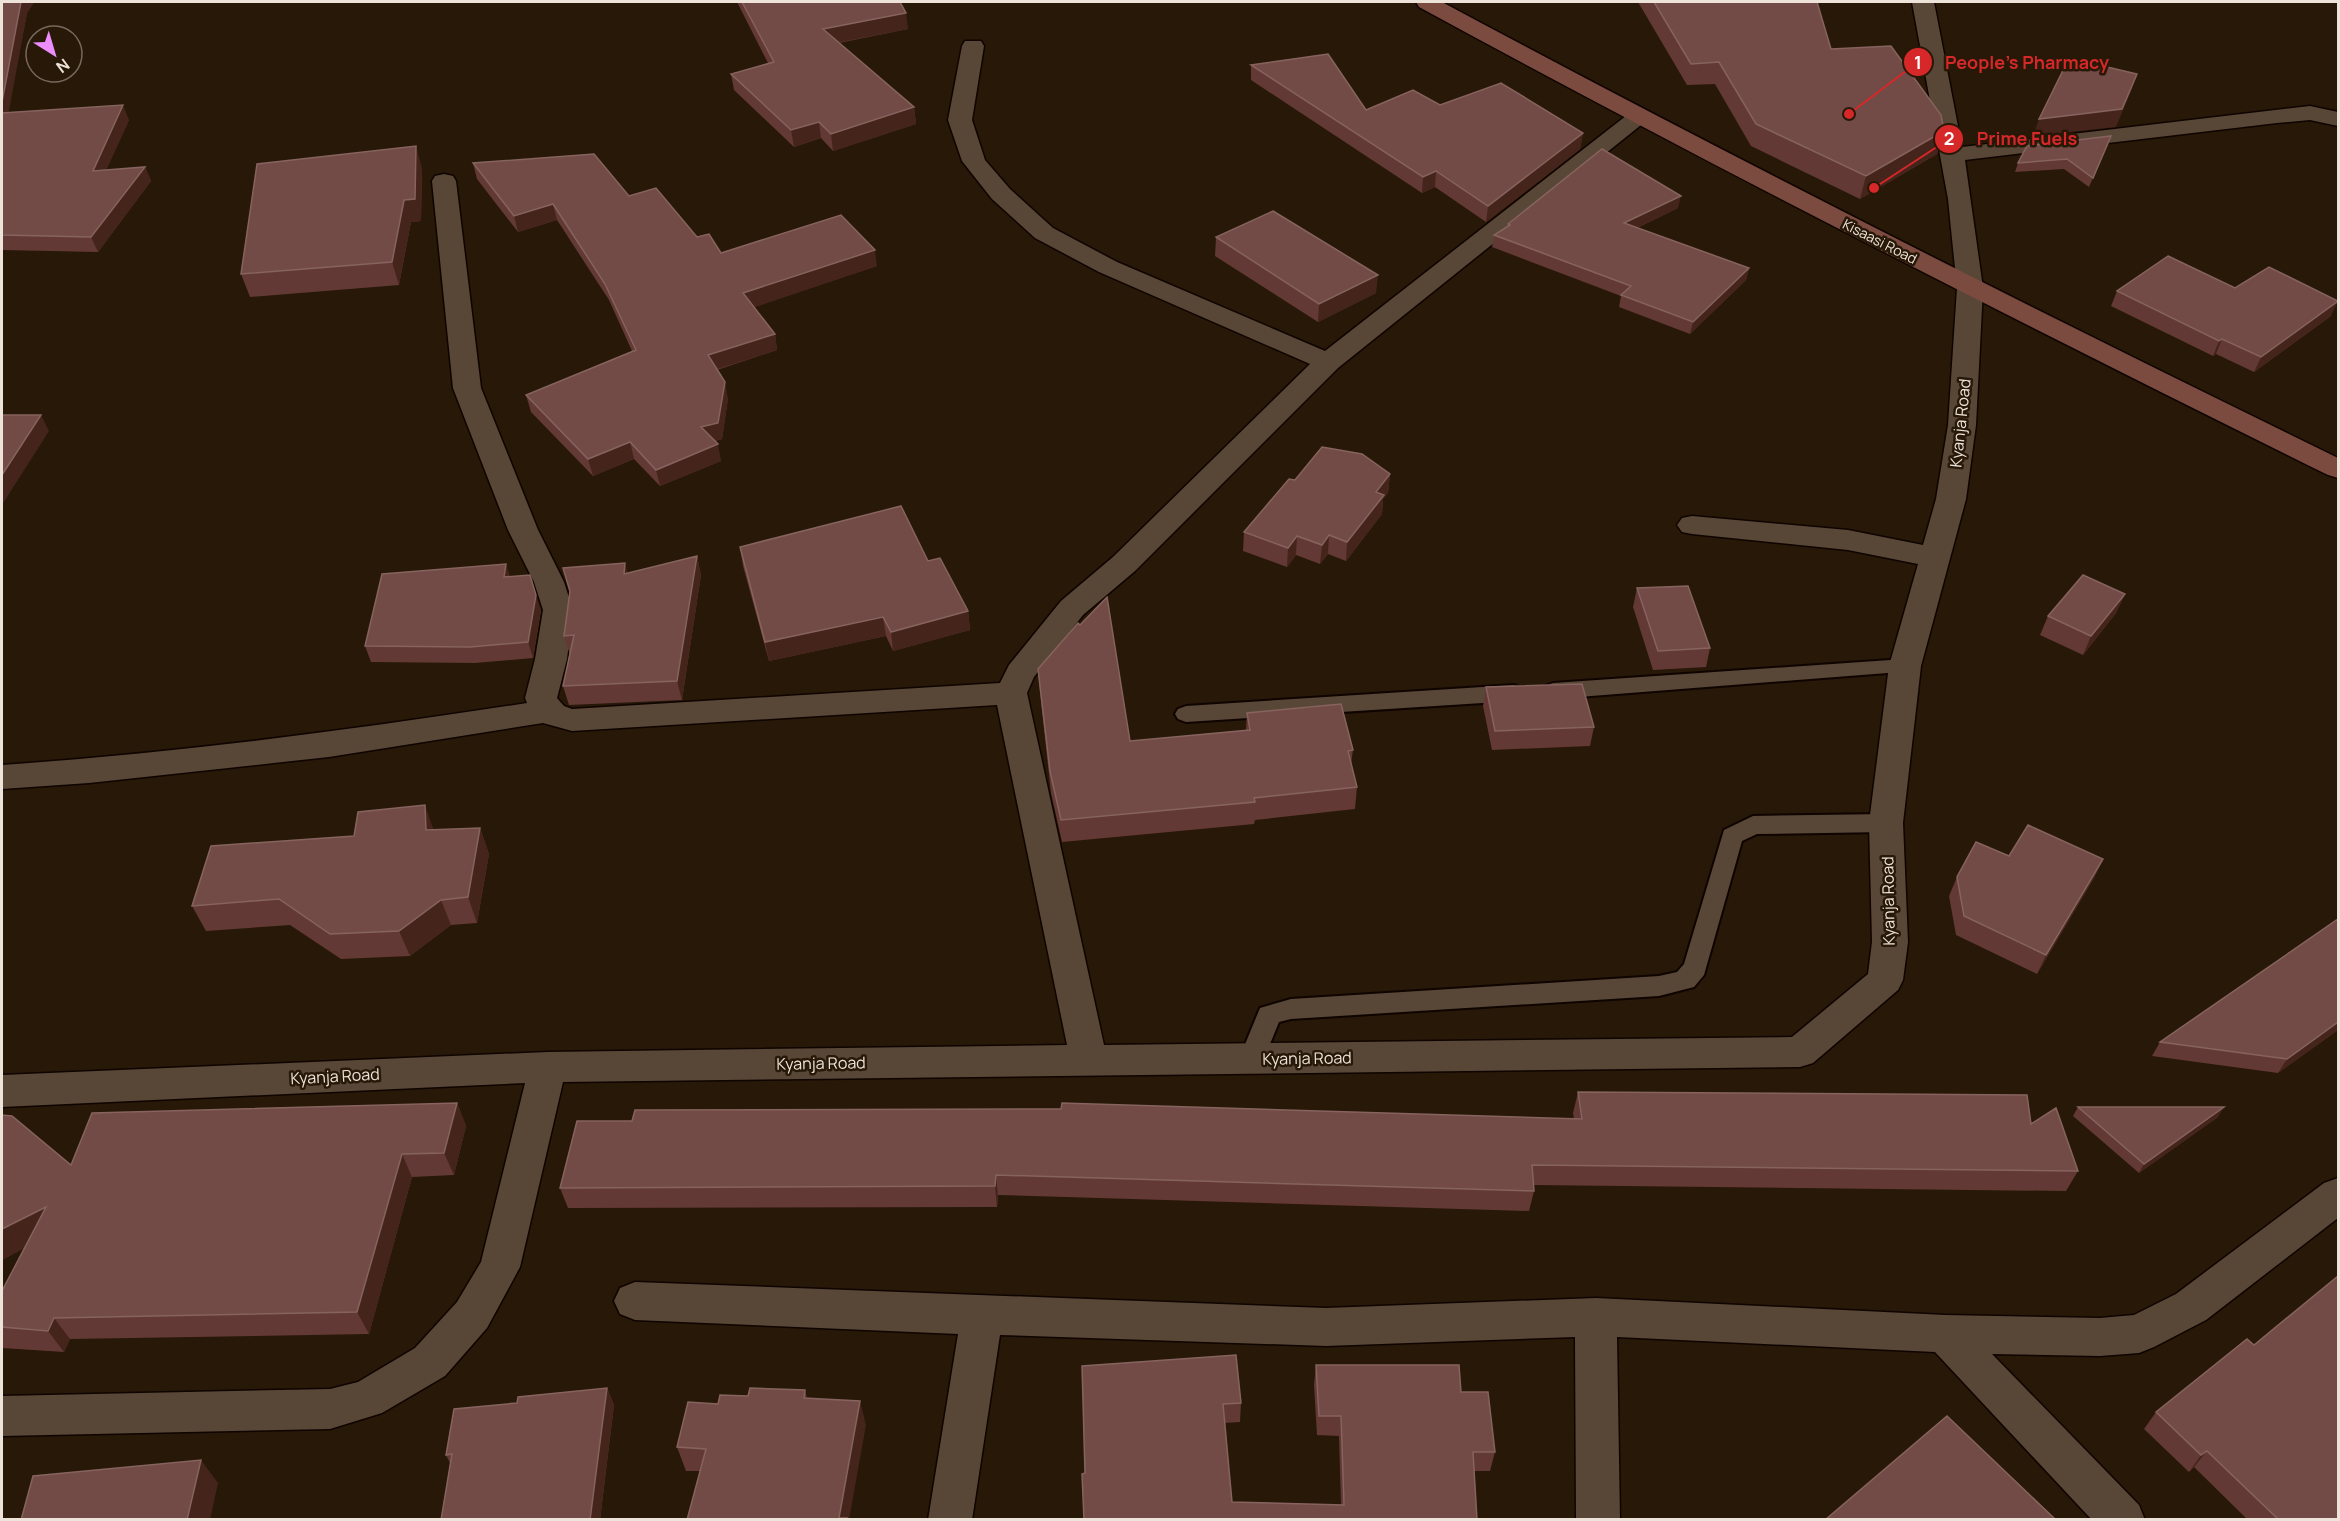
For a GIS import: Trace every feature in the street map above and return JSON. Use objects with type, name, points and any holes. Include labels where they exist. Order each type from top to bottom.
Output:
[{"type":"main road","name":"Kisaasi Road","points":[[1427,2],[1639,117],[1970,288],[2338,469]]},
{"type":"street","name":"Kyanja Road","points":[[2,1090],[548,1067],[1800,1052],[1885,980],[1890,942],[1886,823],[1905,666],[1951,499],[1962,425],[1970,288],[1960,199],[1923,2]]},
{"type":"street","points":[[973,46],[960,120],[974,161],[1001,194],[1044,233],[1107,267],[1328,362]]},
{"type":"street","points":[[1951,155],[2288,115],[2318,114],[2338,119]]},
{"type":"street","points":[[1089,1060],[1011,693],[1020,673],[1072,608],[1125,564],[1328,362],[1639,117]]},
{"type":"street","points":[[444,181],[467,388],[522,530],[549,582],[558,610],[551,659],[541,698],[547,711],[558,718],[572,720],[1011,693]]},
{"type":"street","points":[[1692,525],[1848,540],[1934,557]]},
{"type":"street","points":[[2,777],[89,771],[329,745],[547,711]]},
{"type":"street","points":[[2,1416],[330,1409],[367,1399],[430,1362],[472,1315],[500,1267],[548,1067]]},
{"type":"street","points":[[634,1301],[982,1316],[1326,1326],[1596,1317],[1946,1334],[2100,1337],[2139,1334],[2191,1307],[2338,1195]]},
{"type":"street","points":[[950,1520],[982,1316]]},
{"type":"street","points":[[1596,1317],[1598,1520]]},
{"type":"street","points":[[1946,1334],[2123,1520]]},
{"type":"lane","points":[[1186,714],[1905,666]]},
{"type":"lane","points":[[1252,1059],[1269,1015],[1291,1009],[1659,986],[1685,980],[1695,968],[1732,836],[1753,825],[1886,823]]},
{"type":"building","points":[[2,2],[21,2],[2,102]]},
{"type":"building","points":[[742,2],[900,2],[906,13],[823,29],[914,107],[831,134],[819,122],[791,130],[731,74],[774,62]]},
{"type":"building","points":[[1654,2],[1817,2],[1831,49],[1891,46],[1941,115],[1944,131],[1866,176],[1756,124],[1719,62],[1691,64]]},
{"type":"building","points":[[1328,54],[1366,110],[1413,90],[1440,105],[1501,83],[1583,133],[1488,206],[1436,171],[1423,177],[1251,65]]},
{"type":"building","points":[[2069,58],[2137,74],[2122,109],[2039,119]]},
{"type":"building","points":[[123,105],[93,171],[145,167],[91,237],[2,235],[2,113]]},
{"type":"building","points":[[2111,136],[2093,178],[2067,159],[2018,163],[2027,146]]},
{"type":"building","points":[[416,146],[415,199],[404,200],[392,262],[241,274],[257,164]]},
{"type":"building","points":[[1602,149],[1681,196],[1624,223],[1749,268],[1693,322],[1621,295],[1631,286],[1494,235],[1510,225],[1508,224]]},
{"type":"building","points":[[594,154],[629,196],[656,188],[697,237],[709,234],[721,253],[841,215],[875,250],[743,293],[775,334],[708,355],[725,382],[718,423],[701,427],[718,444],[656,470],[630,442],[588,459],[526,395],[636,350],[605,284],[553,204],[514,216],[473,163]]},
{"type":"building","points":[[1273,211],[1378,275],[1319,304],[1216,237]]},
{"type":"building","points":[[2168,256],[2235,288],[2269,267],[2338,301],[2261,357],[2222,339],[2219,341],[2117,291]]},
{"type":"building","points":[[2,415],[41,415],[2,475]]},
{"type":"building","points":[[1322,447],[1362,454],[1390,474],[1376,492],[1384,495],[1347,542],[1329,535],[1322,545],[1297,536],[1288,548],[1244,532],[1289,479],[1295,480]]},
{"type":"building","points":[[901,506],[928,561],[940,558],[968,611],[891,632],[883,617],[765,642],[740,547]]},
{"type":"building","points":[[697,556],[677,681],[563,686],[574,635],[564,636],[570,591],[563,568],[625,563],[624,574]]},
{"type":"building","points":[[506,564],[504,577],[530,575],[536,595],[528,642],[470,647],[365,646],[382,574]]},
{"type":"building","points":[[2083,575],[2125,594],[2091,636],[2048,616]]},
{"type":"building","points":[[1688,586],[1710,648],[1658,651],[1637,588]]},
{"type":"building","points":[[1107,597],[1130,741],[1250,730],[1247,713],[1341,704],[1353,750],[1348,751],[1357,787],[1254,798],[1255,802],[1061,820],[1050,771],[1038,669],[1078,623],[1080,625]]},
{"type":"building","points":[[1582,684],[1594,727],[1495,731],[1486,687]]},
{"type":"building","points":[[425,805],[426,830],[480,828],[468,897],[441,900],[399,931],[330,934],[279,899],[192,906],[211,846],[354,836],[358,812]]},
{"type":"building","points":[[2028,825],[2103,859],[2046,955],[1964,916],[1957,877],[1976,842],[2009,856]]},
{"type":"building","points":[[2338,919],[2338,1022],[2287,1059],[2160,1042]]},
{"type":"building","points":[[1578,1092],[2027,1095],[2031,1124],[2056,1108],[2078,1171],[1532,1165],[1534,1191],[996,1175],[995,1186],[560,1188],[577,1121],[632,1121],[635,1110],[1061,1109],[1062,1103],[1582,1119]]},
{"type":"building","points":[[457,1103],[444,1153],[402,1154],[357,1312],[54,1318],[48,1331],[2,1327],[2,1291],[46,1207],[2,1229],[2,1115],[12,1116],[71,1165],[92,1113]]},
{"type":"building","points":[[2078,1107],[2224,1107],[2144,1164]]},
{"type":"building","points":[[2338,1276],[2338,1520],[2279,1520],[2207,1451],[2201,1455],[2156,1412],[2247,1339],[2254,1345]]},
{"type":"building","points":[[1236,1355],[1241,1403],[1223,1404],[1232,1502],[1344,1505],[1341,1416],[1319,1416],[1316,1365],[1459,1365],[1461,1392],[1488,1392],[1495,1452],[1473,1452],[1477,1520],[1084,1520],[1082,1366]]},
{"type":"building","points":[[607,1388],[590,1520],[441,1520],[452,1454],[446,1455],[454,1409],[517,1403],[518,1397]]},
{"type":"building","points":[[750,1388],[805,1390],[804,1398],[860,1401],[839,1518],[847,1518],[846,1520],[687,1520],[706,1449],[677,1447],[688,1402],[718,1404],[720,1395],[748,1396]]},
{"type":"building","points":[[1947,1416],[2056,1520],[1825,1520]]},
{"type":"building","points":[[201,1460],[187,1520],[21,1520],[33,1476]]},
{"type":"place","name":"People's Pharmacy","points":[[1849,114]]},
{"type":"place","name":"Prime Fuels","points":[[1874,188]]}]
